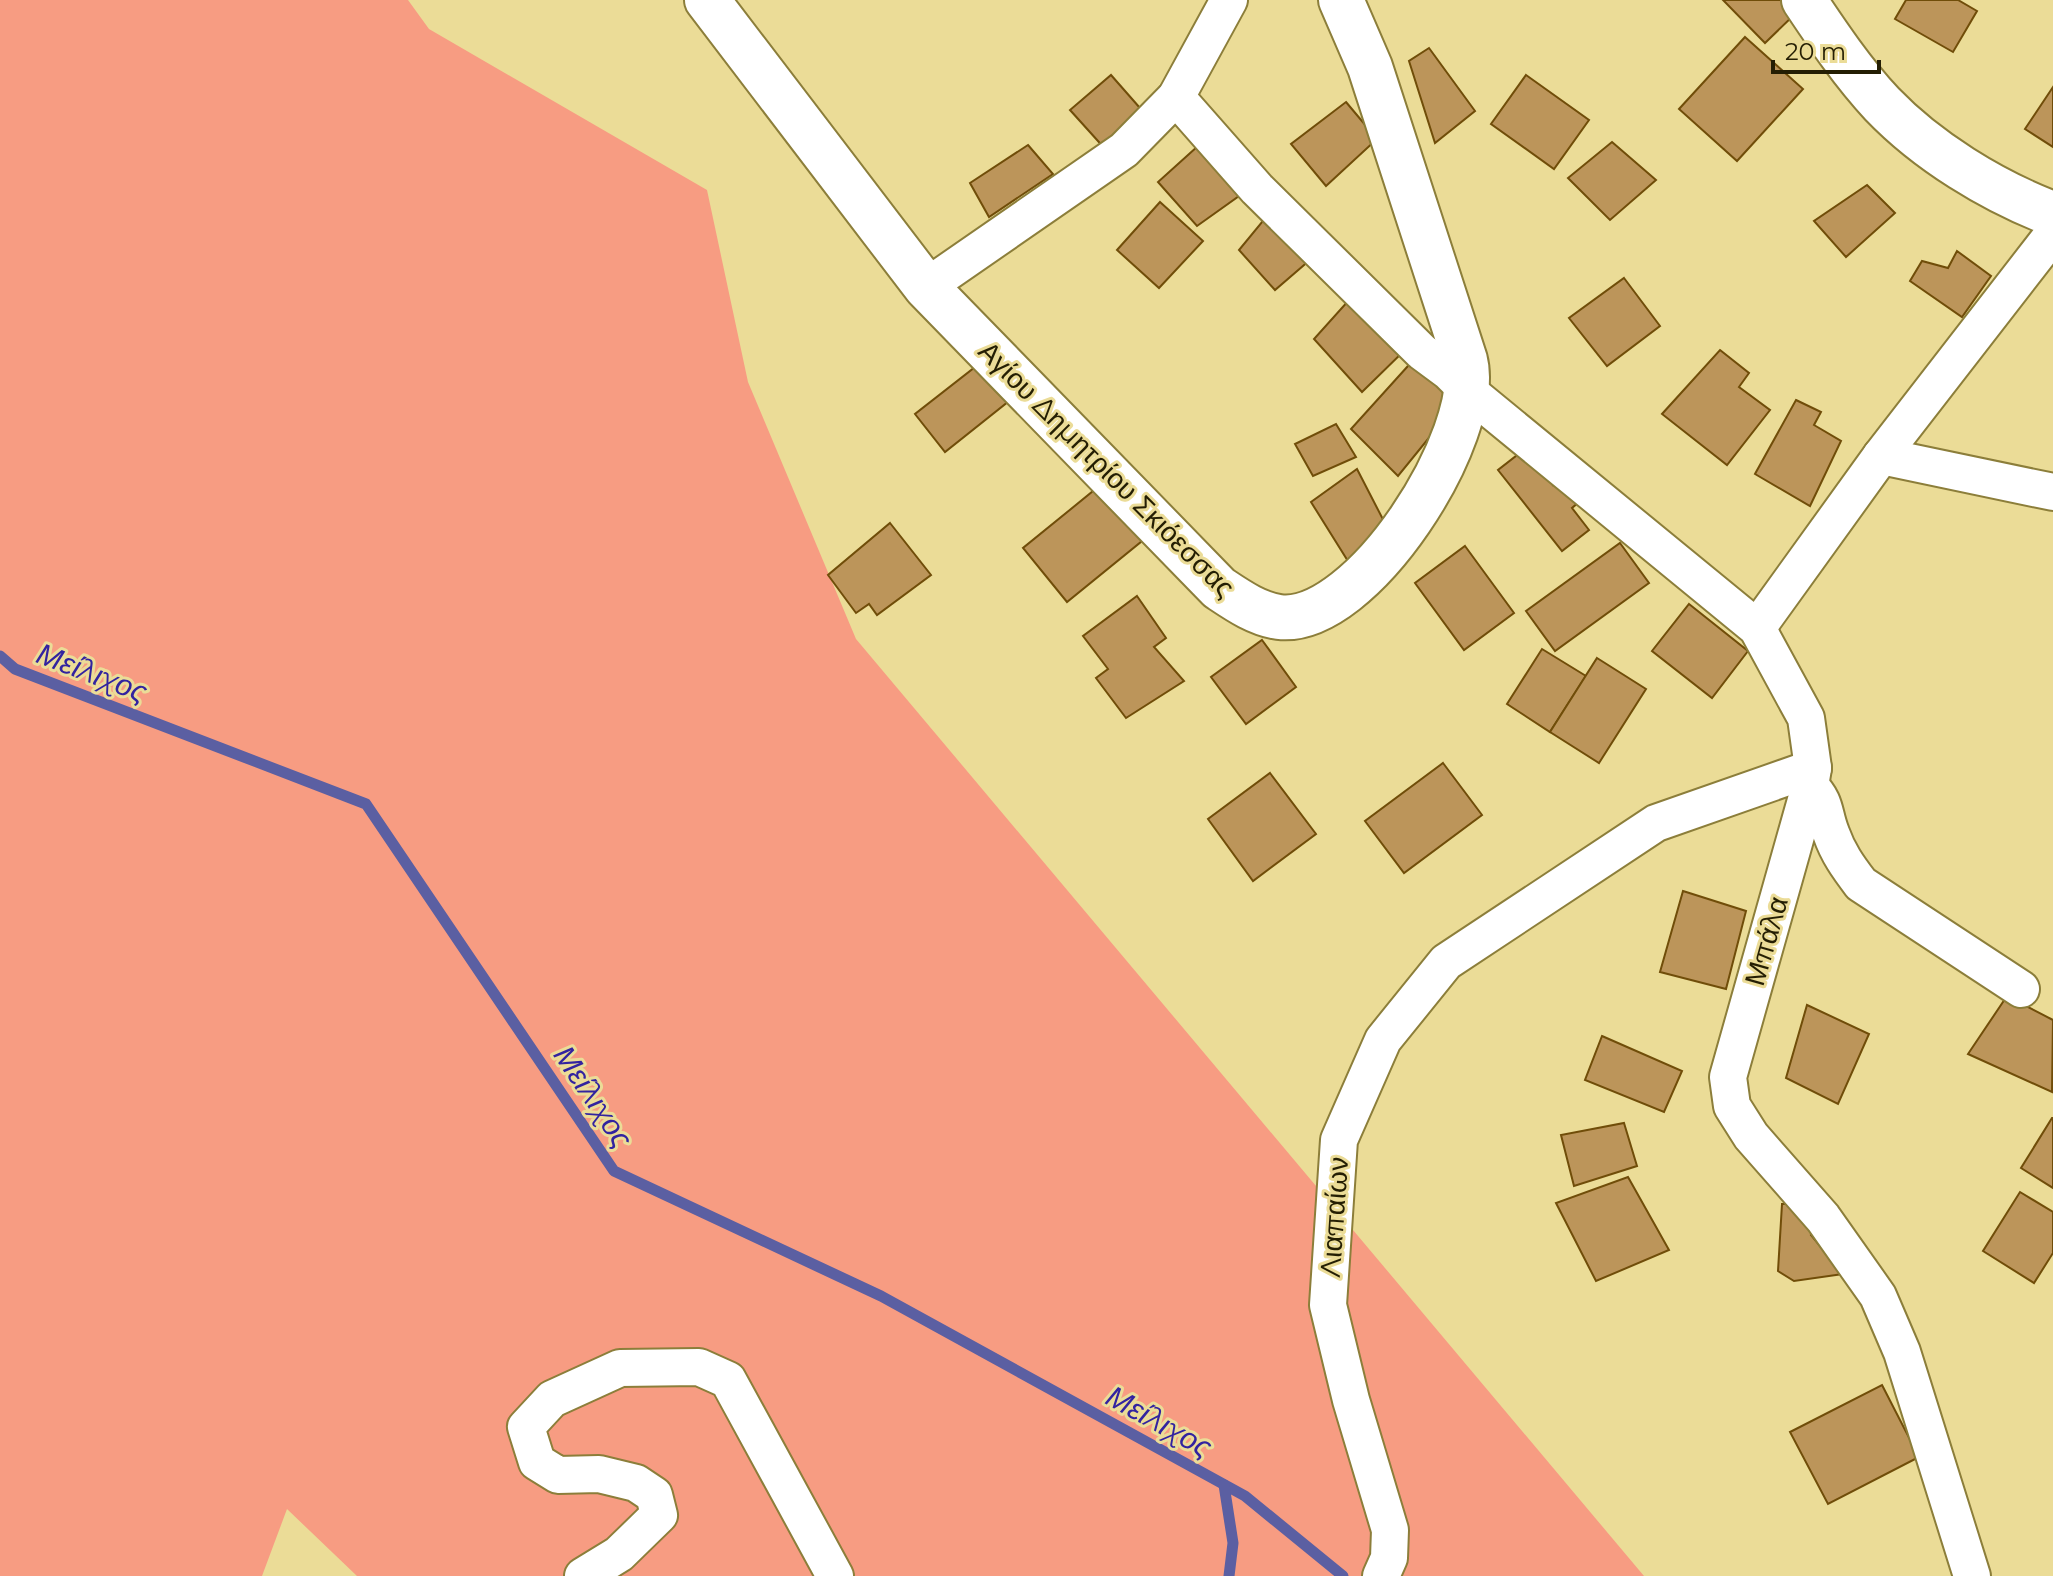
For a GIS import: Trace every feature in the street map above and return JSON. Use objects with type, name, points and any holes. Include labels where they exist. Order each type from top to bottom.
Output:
[{"type":"street","name":"Αγίου Δημητρίου Σκιόεσσας","points":[[707,0],[926,287],[1219,588],[1249,607],[1280,617],[1305,614],[1329,603],[1367,573],[1396,540],[1431,488],[1459,423],[1468,391],[1465,360],[1425,234],[1370,67],[1341,0]]},
{"type":"street","points":[[926,287],[1124,150],[1176,97],[1229,0]]},
{"type":"street","points":[[1804,0],[1867,85],[1916,134],[1982,178],[2053,214]]},
{"type":"street","name":"Μπάλα","points":[[1176,97],[1257,189],[1422,352],[1757,628],[1806,718],[1812,777],[1728,1077],[1732,1106],[1751,1136],[1823,1218],[1878,1296],[1902,1352],[1972,1576]]},
{"type":"street","points":[[1757,628],[1881,456],[2053,234]]},
{"type":"street","points":[[1881,456],[2053,492]]},
{"type":"street","points":[[1812,777],[1827,811],[1829,829],[1842,860],[1861,884],[2021,989]]},
{"type":"street","name":"Λιαπαίων","points":[[1381,1576],[1389,1558],[1390,1530],[1351,1400],[1328,1305],[1339,1140],[1383,1040],[1446,962],[1656,823],[1812,777]]},
{"type":"street","points":[[583,1576],[619,1554],[659,1515],[654,1495],[636,1483],[599,1474],[558,1475],[537,1462],[526,1427],[552,1399],[620,1368],[699,1367],[728,1380],[835,1576]]},
{"type":"shaded area","points":[[0,0],[408,0],[429,29],[707,190],[748,382],[856,639],[1644,1576],[357,1576],[287,1509],[262,1576],[0,1576]]},
{"type":"building","points":[[1723,0],[1781,0],[1795,14],[1765,43]]},
{"type":"building","points":[[1906,0],[1958,0],[1977,11],[1953,52],[1895,19]]},
{"type":"building","points":[[1745,37],[1803,89],[1737,161],[1679,109]]},
{"type":"building","points":[[1429,48],[1475,111],[1435,143],[1409,61]]},
{"type":"building","points":[[1111,75],[1147,116],[1107,151],[1070,110]]},
{"type":"building","points":[[1526,75],[1589,120],[1554,169],[1491,124]]},
{"type":"building","points":[[2053,87],[2053,147],[2025,129]]},
{"type":"building","points":[[1346,102],[1377,139],[1326,186],[1291,144]]},
{"type":"building","points":[[1612,142],[1656,180],[1610,220],[1568,178]]},
{"type":"building","points":[[1028,145],[1053,174],[989,217],[970,183]]},
{"type":"building","points":[[1198,146],[1239,196],[1197,226],[1158,182]]},
{"type":"building","points":[[1867,185],[1895,213],[1846,257],[1814,221]]},
{"type":"building","points":[[1160,202],[1203,241],[1159,288],[1117,250]]},
{"type":"building","points":[[1272,210],[1318,253],[1275,290],[1239,250]]},
{"type":"building","points":[[1957,251],[1991,276],[1962,317],[1910,281],[1922,261],[1948,268]]},
{"type":"building","points":[[1624,278],[1660,326],[1607,366],[1569,318]]},
{"type":"building","points":[[1358,290],[1408,347],[1362,392],[1314,339]]},
{"type":"building","points":[[1720,350],[1749,373],[1739,387],[1770,410],[1727,465],[1662,414]]},
{"type":"building","points":[[1417,356],[1463,396],[1398,476],[1351,429]]},
{"type":"building","points":[[979,364],[1009,401],[945,452],[915,414]]},
{"type":"building","points":[[1796,400],[1821,412],[1814,425],[1841,441],[1810,506],[1755,474]]},
{"type":"building","points":[[1336,424],[1356,457],[1313,476],[1295,444]]},
{"type":"building","points":[[1525,449],[1553,485],[1561,479],[1579,502],[1572,508],[1589,530],[1562,551],[1498,470]]},
{"type":"building","points":[[1357,469],[1390,533],[1351,566],[1311,502]]},
{"type":"building","points":[[1098,487],[1142,541],[1067,602],[1023,548]]},
{"type":"building","points":[[890,523],[931,575],[877,615],[869,604],[856,613],[828,575]]},
{"type":"building","points":[[1620,543],[1649,583],[1555,651],[1526,611]]},
{"type":"building","points":[[1465,546],[1514,613],[1464,650],[1415,583]]},
{"type":"building","points":[[1137,596],[1166,638],[1154,647],[1184,681],[1126,718],[1096,678],[1108,669],[1083,636]]},
{"type":"building","points":[[1689,604],[1748,651],[1712,698],[1652,651]]},
{"type":"building","points":[[1262,640],[1296,687],[1246,724],[1211,677]]},
{"type":"building","points":[[1542,649],[1586,676],[1550,732],[1507,704]]},
{"type":"building","points":[[1597,658],[1646,689],[1599,763],[1550,732]]},
{"type":"building","points":[[1443,763],[1482,815],[1404,873],[1365,821]]},
{"type":"building","points":[[1270,773],[1316,834],[1253,881],[1208,819]]},
{"type":"building","points":[[1683,891],[1746,911],[1726,989],[1660,972]]},
{"type":"building","points":[[2007,996],[2053,1020],[2052,1092],[1968,1054]]},
{"type":"building","points":[[1807,1005],[1869,1034],[1838,1104],[1786,1078]]},
{"type":"building","points":[[1602,1036],[1682,1071],[1664,1112],[1585,1080]]},
{"type":"building","points":[[2053,1118],[2053,1188],[2021,1168]]},
{"type":"building","points":[[1624,1123],[1637,1166],[1574,1186],[1561,1135]]},
{"type":"building","points":[[1628,1177],[1669,1250],[1596,1281],[1556,1203]]},
{"type":"building","points":[[2020,1192],[2053,1212],[2053,1253],[2034,1283],[1983,1251]]},
{"type":"building","points":[[1801,1203],[1820,1224],[1811,1235],[1843,1274],[1794,1281],[1778,1271],[1782,1204]]},
{"type":"building","points":[[1882,1385],[1919,1457],[1828,1504],[1790,1432]]},
{"type":"waterway","name":"Μείλιχος","points":[[0,656],[15,669],[366,804],[614,1171],[881,1296],[1245,1496],[1343,1576]]},
{"type":"waterway","points":[[1224,1485],[1233,1543],[1229,1576]]}]
